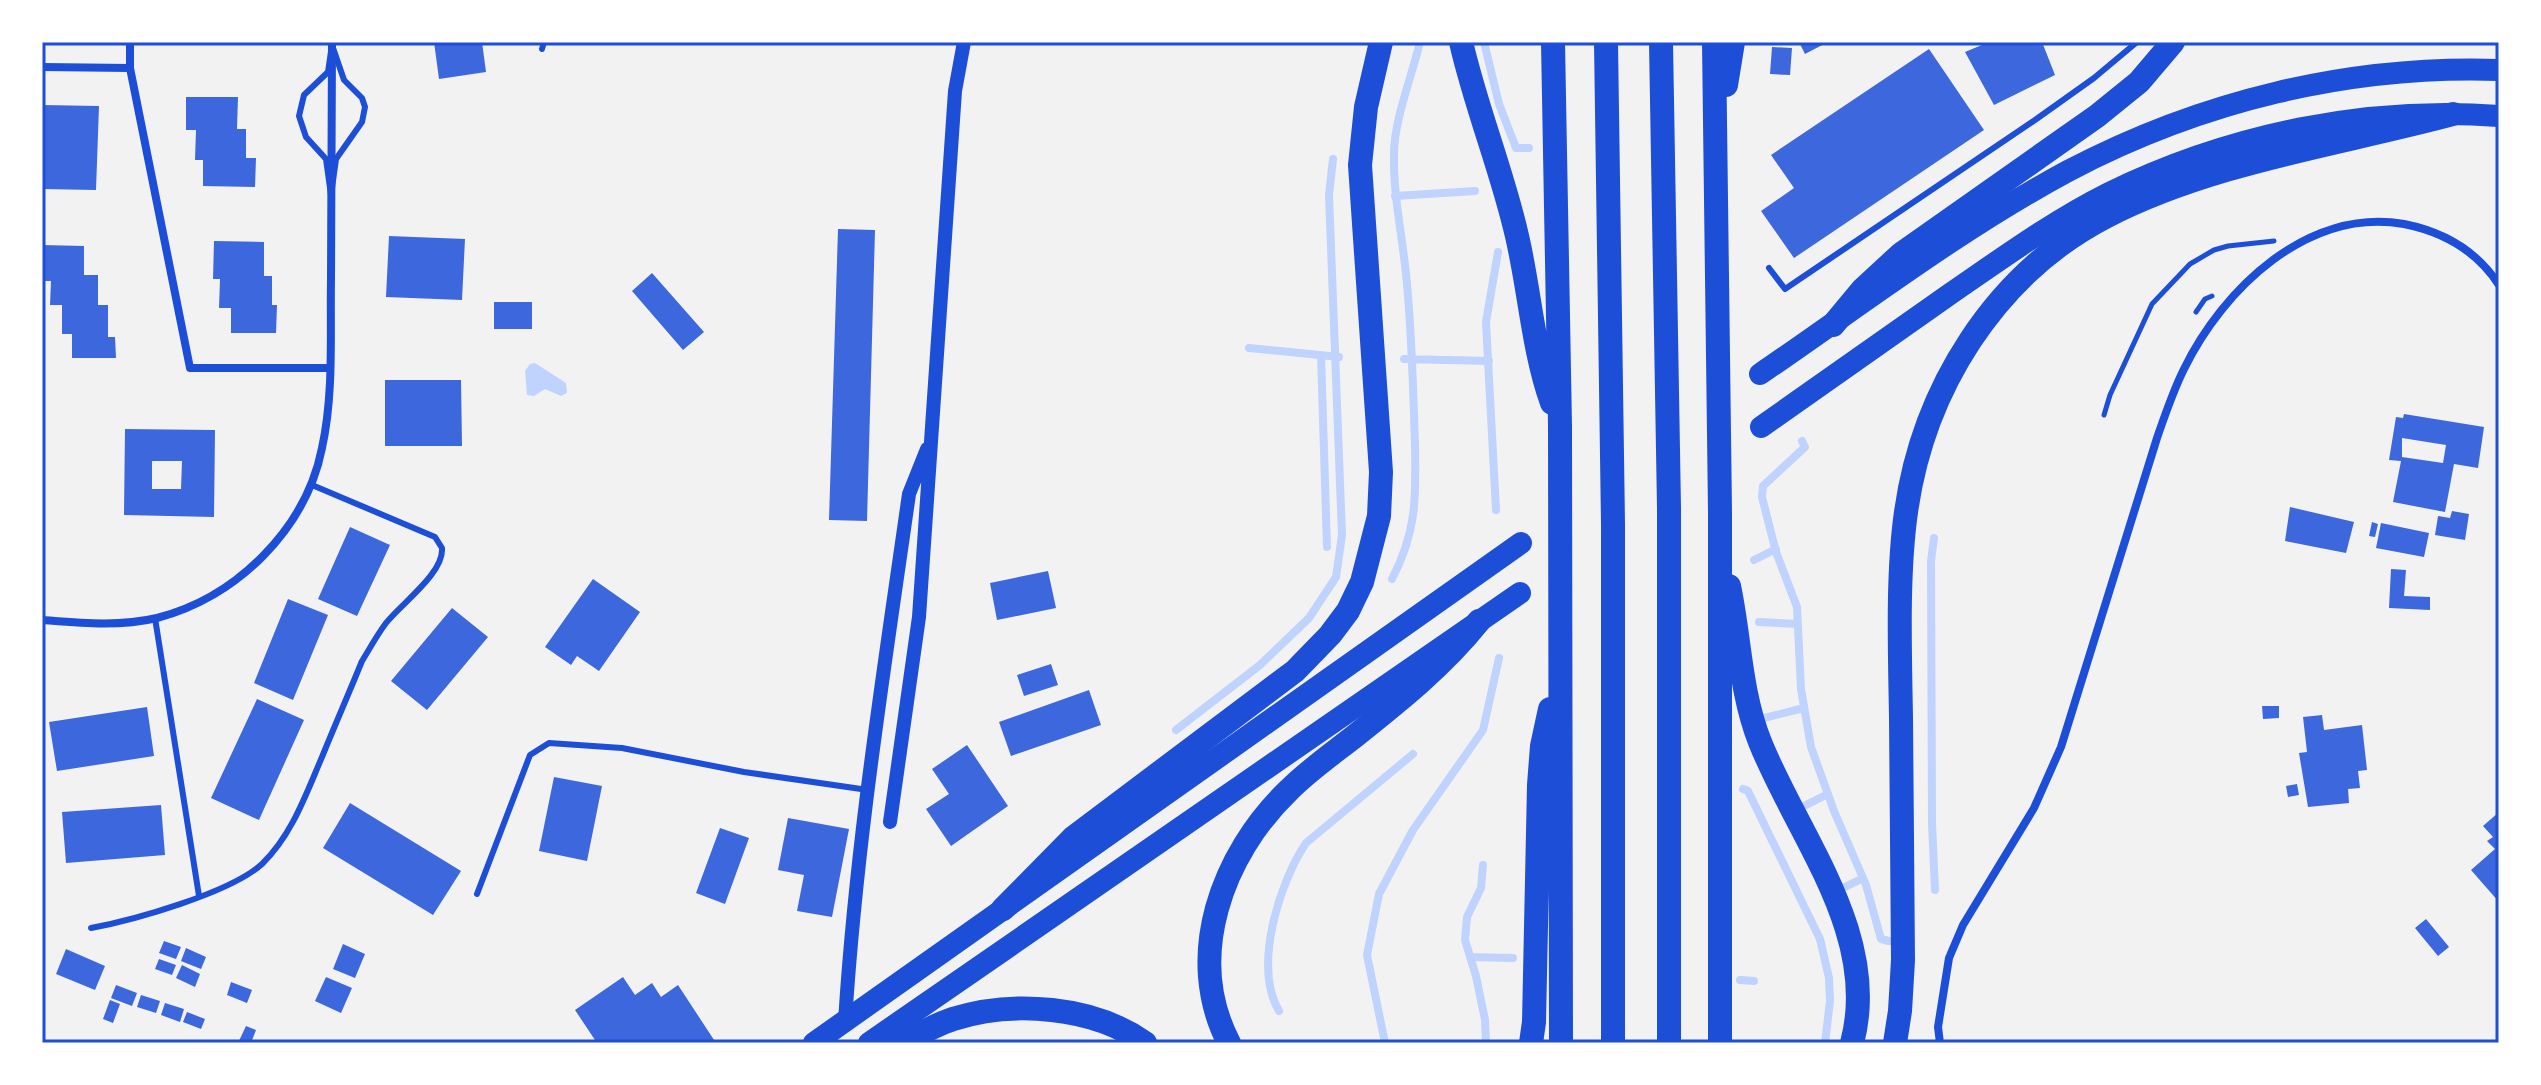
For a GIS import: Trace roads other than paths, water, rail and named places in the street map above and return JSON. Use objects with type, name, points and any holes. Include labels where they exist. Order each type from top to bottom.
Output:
[{"type":"highway","points":[[1003,909],[1094,820],[1295,671],[1339,624],[1362,582],[1377,526],[1381,472],[1361,199],[1361,147],[1366,107],[1381,42]]},
{"type":"highway","points":[[1461,42],[1510,204],[1528,285],[1540,364],[1560,426]]},
{"type":"highway","points":[[1553,42],[1560,426],[1561,1043]]},
{"type":"highway","points":[[1606,42],[1612,428],[1613,1043]]},
{"type":"highway","points":[[1661,42],[1667,389],[1669,1043]]},
{"type":"highway","points":[[1714,42],[1720,512],[1720,1043]]},
{"type":"highway","points":[[1715,130],[1733,42]]},
{"type":"highway","points":[[1833,325],[1880,272],[2097,116],[2139,82],[2173,42]]},
{"type":"highway","points":[[1760,374],[1970,229],[2071,170],[2152,132],[2240,102],[2327,81],[2421,71],[2499,70]]},
{"type":"highway","points":[[1895,1043],[1903,960],[1900,648],[1906,513],[1921,446],[1936,404],[1958,358],[2003,297],[2030,270],[2065,242],[2112,213],[2145,198],[2228,170],[2453,114]]},
{"type":"highway","points":[[1761,427],[1996,262],[2109,193],[2195,158],[2307,127],[2375,116],[2499,116]]},
{"type":"highway","points":[[814,1043],[1521,543]]},
{"type":"highway","points":[[1720,543],[1735,615],[1744,685],[1754,725],[1778,783],[1842,915],[1851,942],[1857,967],[1859,998],[1852,1043]]},
{"type":"highway","points":[[869,1043],[1520,593]]},
{"type":"highway","points":[[1229,1043],[1214,1006],[1209,947],[1219,902],[1236,861],[1263,819],[1286,792],[1434,671],[1479,621]]},
{"type":"highway","points":[[1531,1043],[1540,763],[1560,668]]},
{"type":"highway","points":[[902,1043],[937,1025],[974,1014],[1030,1010],[1077,1015],[1104,1022],[1145,1043]]},
{"type":"street","points":[[130,42],[130,68],[190,368],[330,368]]},
{"type":"street","points":[[890,822],[919,617],[955,91],[964,42]]},
{"type":"street","points":[[42,620],[101,624],[155,618],[202,600],[250,568],[283,534],[298,513],[312,485],[322,449],[330,368],[332,44]]},
{"type":"street","points":[[42,67],[130,68]]},
{"type":"street","points":[[1940,1043],[1938,1027],[1949,958],[1963,925],[2034,808],[2061,747],[2174,390],[2197,345],[2227,303],[2287,249],[2328,229],[2365,222],[2413,226],[2447,238],[2482,262],[2499,285]]},
{"type":"street","points":[[845,1022],[852,921],[909,494],[933,434]]},
{"type":"lane","points":[[1769,268],[1785,289],[2035,120],[2094,78],[2137,42]]},
{"type":"lane","points":[[331,195],[326,159],[306,137],[299,116],[304,95],[328,72],[332,44]]},
{"type":"lane","points":[[331,195],[336,159],[362,122],[365,112],[362,98],[344,80],[332,44]]},
{"type":"lane","points":[[91,928],[124,921],[199,896],[259,867],[298,813],[373,641],[441,563],[442,548],[435,537],[312,485]]},
{"type":"lane","points":[[155,618],[199,896]]},
{"type":"lane","points":[[477,894],[530,755],[549,743],[622,748],[744,772],[868,790]]},
{"type":"water","points":[[535,363],[566,383],[567,393],[561,396],[545,389],[534,396],[527,395],[525,371]]},
{"type":"waterway","points":[[1392,579],[1411,529],[1415,481],[1410,317],[1396,199],[1394,154],[1400,113],[1420,42]]},
{"type":"waterway","points":[[1484,42],[1499,104],[1516,148],[1529,148]]},
{"type":"waterway","points":[[1176,730],[1260,665],[1309,618],[1336,577],[1342,535],[1329,195],[1333,159]]},
{"type":"waterway","points":[[1395,196],[1475,191]]},
{"type":"waterway","points":[[1496,510],[1486,322],[1498,252]]},
{"type":"waterway","points":[[1249,348],[1339,357]]},
{"type":"waterway","points":[[1321,355],[1327,547]]},
{"type":"waterway","points":[[1404,359],[1489,361]]},
{"type":"waterway","points":[[1802,441],[1805,447],[1763,486],[1762,497],[1776,552],[1797,607],[1801,689],[1811,747],[1866,885],[1881,939],[1889,941]]},
{"type":"waterway","points":[[1934,538],[1931,561],[1935,890]]},
{"type":"waterway","points":[[1754,560],[1776,549]]},
{"type":"waterway","points":[[1759,622],[1798,624]]},
{"type":"waterway","points":[[1385,1043],[1367,955],[1379,894],[1413,830],[1483,730],[1499,658]]},
{"type":"waterway","points":[[1764,718],[1804,708]]},
{"type":"waterway","points":[[1279,1011],[1268,972],[1269,949],[1279,902],[1296,860],[1306,843],[1413,754]]},
{"type":"waterway","points":[[1743,789],[1748,791],[1820,939],[1829,978],[1830,1001],[1825,1043]]},
{"type":"waterway","points":[[1802,807],[1828,794]]},
{"type":"waterway","points":[[1483,865],[1481,888],[1467,917],[1465,940],[1485,1020],[1486,1043]]},
{"type":"waterway","points":[[1845,887],[1863,878]]},
{"type":"waterway","points":[[1470,957],[1513,958]]},
{"type":"waterway","points":[[1740,980],[1754,981]]}]
